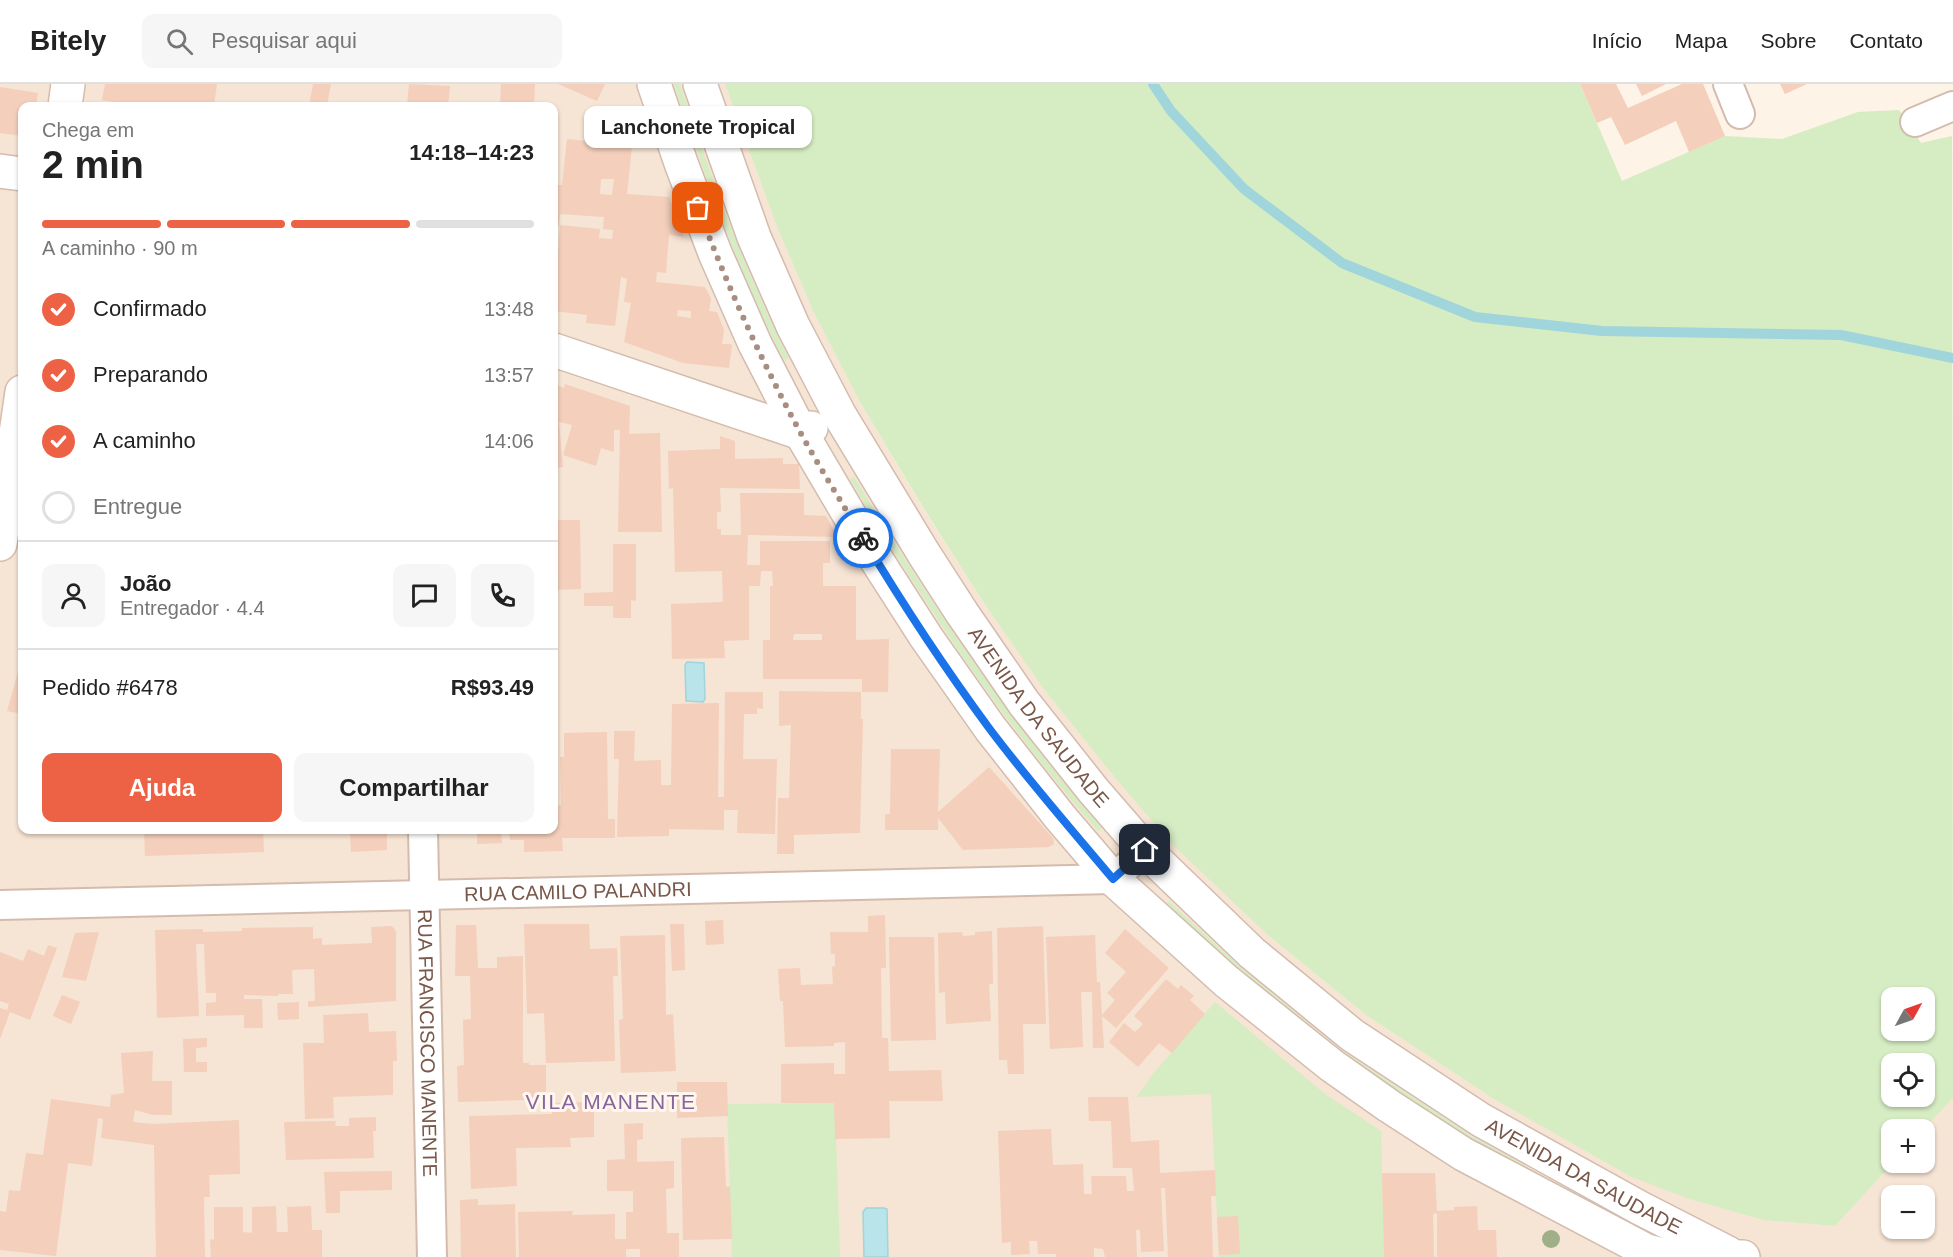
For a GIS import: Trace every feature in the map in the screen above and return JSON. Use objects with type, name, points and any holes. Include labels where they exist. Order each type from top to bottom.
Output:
[{"type":"street","points":[[66,102],[68,84]]},
{"type":"street","name":"AVENIDA DA SAUDADE","points":[[654,84],[715,253],[755,344],[801,433],[867,545],[932,646],[990,728],[1060,817],[1113,879],[1276,1022],[1389,1106],[1463,1154],[1647,1251],[1666,1256],[1735,1256]]},
{"type":"street","name":"AVENIDA DA SAUDADE","points":[[700,84],[754,237],[793,326],[839,414],[909,530],[1012,685],[1093,790],[1145,850],[1252,952],[1352,1035],[1481,1120],[1640,1208],[1735,1256]]},
{"type":"street","points":[[1728,84],[1740,114]]},
{"type":"street","points":[[1915,122],[1953,106]]},
{"type":"street","points":[[0,171],[18,173]]},
{"type":"street","points":[[558,351],[801,433],[839,414]]},
{"type":"street","points":[[0,544],[18,420]]},
{"type":"street","name":"RUA FRANCISCO MANENTE","points":[[423,834],[432,1257]]},
{"type":"street","points":[[1113,879],[1145,850]]},
{"type":"street","name":"RUA CAMILO PALANDRI","points":[[0,905],[1113,879]]},
{"type":"street","points":[[1735,1256],[1743,1257]]},
{"type":"shaded area","points":[[0,84],[725,84],[777,227],[815,315],[860,402],[924,510],[982,600],[1043,688],[1112,774],[1268,935],[1366,1015],[1494,1099],[1692,1200],[1763,1220],[1835,1226],[1884,1173],[1935,1173],[1933,1119],[1953,1098],[1953,1257],[0,1257]]},
{"type":"green space","points":[[674,84],[680,84],[729,223],[757,291],[789,358],[784,360],[737,259]]},
{"type":"green space","points":[[725,84],[1580,84],[1622,181],[1725,136],[1782,139],[1858,112],[1899,110],[1921,143],[1952,136],[1953,1098],[1933,1119],[1881,1119],[1881,1173],[1884,1173],[1835,1226],[1763,1220],[1692,1200],[1632,1177],[1494,1099],[1366,1015],[1268,935],[1172,844],[1043,688],[982,600],[924,509],[860,402],[815,315],[777,227]]},
{"type":"green space","points":[[854,477],[971,658],[1067,787],[1102,828],[1098,831],[1029,748],[966,661],[906,571],[850,479]]},
{"type":"green space","points":[[1169,901],[1240,967],[1341,1050],[1472,1136],[1613,1215],[1648,1231],[1646,1236],[1469,1140],[1338,1054],[1236,971],[1165,905]]},
{"type":"green space","points":[[1215,1002],[1325,1094],[1381,1131],[1384,1257],[1219,1257],[1211,1094],[1137,1097],[1152,1075]]},
{"type":"green space","points":[[835,1103],[840,1257],[732,1257],[727,1104]]},
{"type":"water","points":[[687,662],[704,663],[705,699],[703,702],[686,701],[685,665]]},
{"type":"water","points":[[866,1208],[887,1209],[888,1257],[864,1257],[863,1212]]},
{"type":"building","points":[[105,84],[217,84],[215,102],[102,100]]},
{"type":"building","points":[[313,84],[331,84],[328,102],[310,102]]},
{"type":"building","points":[[409,84],[450,86],[448,102],[407,102]]},
{"type":"building","points":[[501,84],[535,84],[534,102],[500,102]]},
{"type":"building","points":[[558,84],[605,84],[597,101]]},
{"type":"building","points":[[1580,84],[1616,84],[1628,108],[1682,84],[1703,84],[1725,136],[1689,152],[1676,121],[1625,145],[1611,117],[1597,123]]},
{"type":"building","points":[[1636,84],[1666,84],[1642,96]]},
{"type":"building","points":[[1780,84],[1807,84],[1785,94]]},
{"type":"building","points":[[0,87],[38,93],[37,102],[18,102],[18,135],[0,133]]},
{"type":"building","points":[[567,139],[632,146],[627,194],[669,197],[684,237],[669,235],[666,273],[657,272],[656,282],[705,287],[711,298],[709,311],[717,312],[724,330],[722,344],[732,346],[729,368],[683,363],[624,342],[631,303],[624,302],[627,279],[621,277],[615,326],[586,323],[587,315],[558,311],[560,225],[600,229],[599,238],[612,239],[613,230],[603,229],[604,217],[560,214],[558,226],[558,185],[562,185]],"holes":[[[601,179],[614,179],[612,195],[600,194]],[[678,310],[691,311],[691,318],[677,316]]]},
{"type":"building","points":[[565,384],[630,406],[629,434],[660,433],[662,532],[618,532],[620,430],[614,430],[614,452],[601,448],[596,466],[563,455],[572,425],[559,422],[563,467],[558,468],[558,386],[564,388]]},
{"type":"building","points":[[720,436],[735,441],[735,459],[783,458],[783,464],[799,464],[800,489],[720,488],[721,512],[717,512],[717,529],[721,529],[721,535],[741,535],[740,493],[804,493],[804,515],[826,516],[838,537],[748,535],[747,565],[760,565],[760,541],[830,541],[830,563],[823,563],[823,586],[856,586],[856,640],[889,639],[888,692],[862,692],[862,679],[763,679],[763,640],[770,640],[772,571],[761,571],[760,586],[749,586],[749,640],[724,641],[725,658],[672,659],[671,604],[723,602],[722,571],[675,572],[673,488],[669,489],[668,451],[720,449]],"holes":[[[794,634],[822,634],[822,640],[793,640]]]},
{"type":"building","points":[[558,520],[580,520],[581,589],[558,590]]},
{"type":"building","points":[[613,544],[636,544],[636,601],[631,600],[631,618],[613,618],[613,606],[584,606],[584,593],[613,592]]},
{"type":"building","points":[[18,672],[18,713],[7,711]]},
{"type":"building","points":[[779,691],[861,692],[861,719],[863,719],[860,833],[794,835],[794,854],[777,854],[778,798],[789,798],[791,725],[779,726]]},
{"type":"building","points":[[725,692],[763,692],[763,709],[757,708],[757,714],[744,714],[743,759],[777,759],[775,834],[737,833],[738,810],[724,810],[724,830],[669,829],[669,836],[617,837],[619,759],[614,759],[614,731],[635,731],[634,761],[661,760],[661,785],[671,785],[672,704],[719,703],[718,797],[724,797]]},
{"type":"building","points":[[607,732],[608,819],[615,819],[615,838],[562,838],[563,851],[524,852],[524,840],[510,840],[509,834],[558,834],[558,805],[561,805],[560,757],[564,757],[564,733]]},
{"type":"building","points":[[891,749],[940,749],[938,812],[989,767],[1053,838],[1054,844],[1049,847],[963,850],[938,818],[938,830],[885,830],[885,814],[890,814]]},
{"type":"building","points":[[144,834],[263,834],[264,852],[145,856]]},
{"type":"building","points":[[350,834],[387,834],[387,850],[351,852]]},
{"type":"building","points":[[477,834],[501,834],[502,843],[477,844]]},
{"type":"building","points":[[885,915],[886,968],[881,968],[882,1038],[888,1038],[889,1071],[941,1070],[943,1101],[889,1101],[890,1138],[835,1139],[834,1103],[781,1103],[781,1064],[834,1063],[834,1074],[845,1074],[845,1042],[834,1043],[834,1046],[785,1047],[783,1001],[780,1001],[778,969],[800,968],[801,985],[833,984],[832,967],[835,966],[835,954],[831,954],[830,932],[868,932],[868,916]]},
{"type":"building","points":[[723,920],[724,944],[706,945],[705,921]]},
{"type":"building","points":[[524,924],[589,924],[590,949],[617,948],[618,976],[613,976],[615,1061],[546,1063],[544,1013],[527,1014]]},
{"type":"building","points":[[670,924],[684,924],[685,970],[672,971]]},
{"type":"building","points":[[456,925],[476,925],[478,968],[497,968],[497,957],[523,956],[523,1063],[546,1065],[546,1102],[530,1103],[530,1100],[458,1102],[457,1066],[464,1065],[463,1020],[471,1019],[470,976],[455,976]]},
{"type":"building","points":[[391,926],[396,932],[396,1001],[308,1007],[308,1001],[315,1001],[314,969],[292,970],[293,994],[244,995],[244,999],[262,999],[263,1028],[244,1028],[244,1015],[206,1016],[206,1003],[216,1002],[216,993],[206,993],[204,944],[196,944],[199,1016],[157,1018],[155,930],[203,929],[203,932],[242,931],[242,928],[313,927],[313,939],[322,938],[322,945],[372,943],[371,927]]},
{"type":"building","points":[[1043,926],[1046,1024],[1023,1024],[1024,1074],[1008,1074],[1007,1060],[999,1060],[997,928]]},
{"type":"building","points":[[1125,929],[1169,968],[1116,1028],[1102,1016],[1104,1048],[1093,1048],[1092,992],[1081,992],[1083,1047],[1050,1049],[1046,937],[1095,935],[1097,982],[1100,982],[1102,1015],[1115,1000],[1107,993],[1126,972],[1105,953]]},
{"type":"building","points":[[992,931],[993,984],[989,984],[991,1021],[946,1024],[945,992],[939,993],[938,933],[962,932],[963,936],[975,935],[975,932]]},
{"type":"building","points":[[99,932],[86,981],[62,977],[75,933]]},
{"type":"building","points":[[665,935],[666,1015],[673,1014],[676,1071],[621,1073],[619,1020],[623,1019],[620,936]]},
{"type":"building","points":[[889,937],[934,937],[936,1040],[891,1041]]},
{"type":"building","points":[[48,945],[57,948],[30,1020],[10,1012],[0,1039],[0,1008],[7,1010],[9,1004],[0,1001],[0,952],[23,961],[28,949],[44,956]]},
{"type":"building","points":[[1166,979],[1178,989],[1181,985],[1194,996],[1190,1000],[1205,1014],[1172,1053],[1159,1043],[1138,1067],[1109,1042],[1124,1023],[1135,1032],[1143,1024],[1134,1016]]},
{"type":"building","points":[[62,995],[80,1002],[71,1024],[53,1016]]},
{"type":"building","points":[[299,1002],[299,1019],[278,1020],[277,1003]]},
{"type":"building","points":[[368,1013],[369,1032],[396,1031],[397,1061],[393,1061],[393,1095],[333,1097],[334,1118],[305,1119],[303,1043],[324,1043],[323,1015]]},
{"type":"building","points":[[207,1038],[207,1047],[196,1048],[196,1062],[207,1062],[207,1072],[184,1072],[183,1039]]},
{"type":"building","points":[[153,1051],[152,1081],[172,1081],[172,1115],[153,1115],[135,1110],[133,1122],[153,1124],[239,1120],[240,1174],[209,1175],[210,1197],[204,1197],[205,1257],[156,1257],[154,1145],[101,1138],[103,1119],[98,1118],[92,1166],[68,1163],[56,1256],[0,1250],[0,1211],[6,1212],[9,1190],[20,1191],[26,1153],[43,1155],[51,1099],[110,1107],[111,1095],[124,1093],[121,1053]]},
{"type":"building","points":[[677,1082],[727,1082],[728,1116],[677,1118]]},
{"type":"building","points":[[1088,1097],[1128,1097],[1131,1142],[1159,1140],[1160,1173],[1215,1170],[1216,1196],[1211,1196],[1213,1257],[1168,1257],[1165,1188],[1161,1188],[1164,1251],[1141,1252],[1140,1230],[1136,1230],[1137,1257],[1105,1257],[1103,1249],[1094,1248],[1094,1257],[1056,1257],[1056,1254],[1038,1254],[1037,1241],[1029,1241],[1030,1254],[1011,1255],[1011,1242],[1002,1243],[998,1131],[1051,1129],[1053,1165],[1083,1164],[1084,1194],[1092,1194],[1091,1176],[1126,1176],[1127,1191],[1134,1191],[1132,1168],[1113,1168],[1111,1121],[1089,1121]]},
{"type":"building","points":[[594,1102],[594,1137],[570,1138],[571,1147],[516,1148],[517,1186],[471,1189],[469,1116],[552,1114],[551,1103]]},
{"type":"building","points":[[376,1117],[376,1131],[373,1131],[374,1158],[286,1160],[284,1122],[336,1121],[335,1126],[349,1126],[349,1118]]},
{"type":"building","points":[[643,1123],[643,1139],[637,1140],[637,1162],[674,1161],[674,1188],[666,1189],[667,1233],[679,1233],[679,1257],[640,1257],[640,1249],[626,1249],[626,1257],[519,1257],[518,1212],[573,1211],[572,1215],[615,1214],[615,1239],[626,1239],[626,1212],[633,1212],[633,1191],[607,1191],[607,1160],[625,1159],[624,1124]]},
{"type":"building","points":[[724,1137],[726,1187],[730,1186],[732,1239],[683,1240],[681,1138]]},
{"type":"building","points":[[392,1171],[392,1190],[340,1191],[340,1213],[326,1213],[324,1172]]},
{"type":"building","points":[[1382,1173],[1435,1173],[1437,1211],[1454,1210],[1454,1207],[1477,1206],[1478,1230],[1496,1230],[1497,1257],[1437,1257],[1437,1213],[1433,1214],[1434,1257],[1384,1257]]},
{"type":"building","points":[[478,1199],[478,1205],[515,1204],[516,1257],[461,1257],[460,1200]]},
{"type":"building","points":[[276,1206],[277,1232],[288,1232],[287,1207],[311,1206],[312,1230],[322,1230],[322,1257],[211,1257],[210,1239],[214,1240],[214,1207],[243,1207],[243,1232],[252,1233],[252,1207]]},
{"type":"building","points":[[1238,1216],[1240,1254],[1219,1255],[1217,1217]]},
{"type":"waterway","points":[[1153,84],[1171,111],[1244,189],[1342,263],[1475,317],[1602,331],[1841,335],[1953,358]]},
{"type":"way so far","points":[[698,208],[755,344],[801,433],[863,538]]},
{"type":"place","name":"Lanchonete Tropical","points":[[698,208]]},
{"type":"district","name":"VILA MANENTE","points":[[611,1101]]},
{"type":"route","points":[[863,538],[926,637],[990,728],[1060,817],[1113,879],[1145,850]]}]
